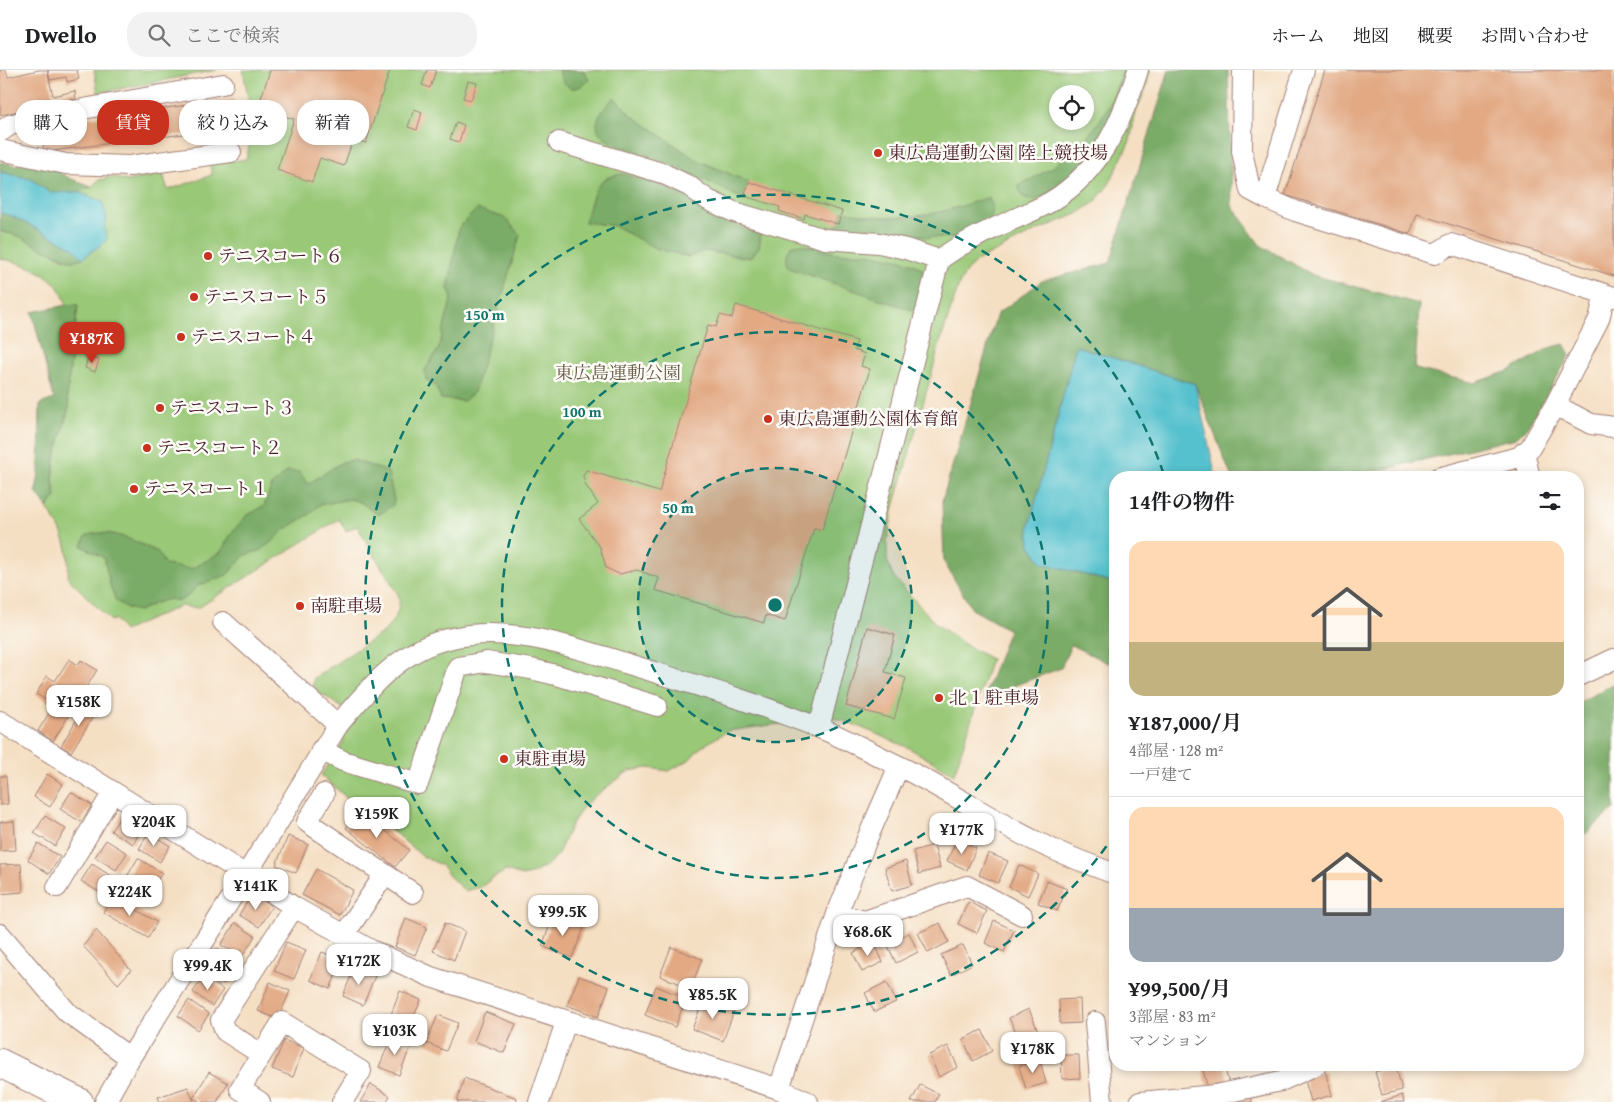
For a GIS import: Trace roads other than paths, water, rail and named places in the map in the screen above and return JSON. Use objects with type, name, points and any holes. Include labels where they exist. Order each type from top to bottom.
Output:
[{"type":"highway","points":[[0,1063],[79,1102]]},
{"type":"street","points":[[819,728],[939,260],[958,246],[1043,206],[1071,187],[1097,161],[1116,127],[1131,94],[1138,70]]},
{"type":"street","points":[[1243,70],[1242,151],[1250,190],[1275,204],[1295,211],[1435,254],[1451,244],[1610,295],[1555,405],[1530,448],[1519,457],[1465,471]]},
{"type":"street","points":[[1265,198],[1304,70]]},
{"type":"street","points":[[0,132],[10,126],[44,116],[223,84]]},
{"type":"street","points":[[559,142],[662,173],[689,186],[708,200],[734,212],[825,239],[879,243],[939,260]]},
{"type":"street","points":[[0,150],[66,164],[130,166],[231,152]]},
{"type":"street","points":[[1555,405],[1591,424],[1614,427]]},
{"type":"street","points":[[1524,452],[1528,471]]},
{"type":"street","points":[[223,622],[338,725]]},
{"type":"street","points":[[105,1102],[130,1058],[338,725],[353,706],[398,661],[448,638],[498,634],[536,639],[569,647],[692,684],[819,728],[900,766],[1036,842],[1109,872]]},
{"type":"street","points":[[560,676],[569,647]]},
{"type":"street","points":[[1584,673],[1614,659]]},
{"type":"street","points":[[321,750],[343,761],[418,784],[458,667],[486,662],[560,676],[658,706]]},
{"type":"street","points":[[0,721],[294,907],[344,935],[431,977],[566,1022],[662,1050],[779,1089],[805,1101]]},
{"type":"street","points":[[779,1089],[837,914],[867,839],[900,766]]},
{"type":"street","points":[[57,887],[113,792]]},
{"type":"street","points":[[324,794],[307,822],[413,893]]},
{"type":"street","points":[[344,935],[385,874]]},
{"type":"street","points":[[837,914],[865,921],[967,886],[1022,915]]},
{"type":"street","points":[[261,1054],[225,1031],[221,1020],[294,907]]},
{"type":"street","points":[[0,934],[67,1012],[130,1058]]},
{"type":"street","points":[[260,1102],[240,1089],[282,1022],[361,1071],[342,1102]]},
{"type":"street","points":[[539,1102],[566,1022]]},
{"type":"street","points":[[1095,1022],[1102,1102]]},
{"type":"street","points":[[1140,1102],[1215,1095],[1281,1080],[1302,1071]]},
{"type":"water","points":[[0,172],[31,179],[50,193],[78,192],[103,202],[107,219],[104,228],[107,237],[106,241],[83,258],[72,247],[12,216],[0,213]]},
{"type":"water","points":[[1076,346],[1195,384],[1215,471],[1109,471],[1109,581],[1042,563],[1030,545],[1029,527]]},
{"type":"place","name":"東広島運動公園 陸上競技場","points":[[878,153]]},
{"type":"place","name":"テニスコート６","points":[[208,256]]},
{"type":"place","name":"テニスコート５","points":[[194,297]]},
{"type":"place","name":"テニスコート４","points":[[181,337]]},
{"type":"place","name":"テニスコート３","points":[[160,408]]},
{"type":"place","name":"東広島運動公園体育館","points":[[768,419]]},
{"type":"place","name":"テニスコート２","points":[[147,448]]},
{"type":"place","name":"テニスコート１","points":[[134,489]]},
{"type":"place","name":"南駐車場","points":[[300,606]]},
{"type":"place","name":"北１駐車場","points":[[939,698]]},
{"type":"place","name":"東駐車場","points":[[504,759]]},
{"type":"park label","name":"東広島運動公園","points":[[618,373]]}]
